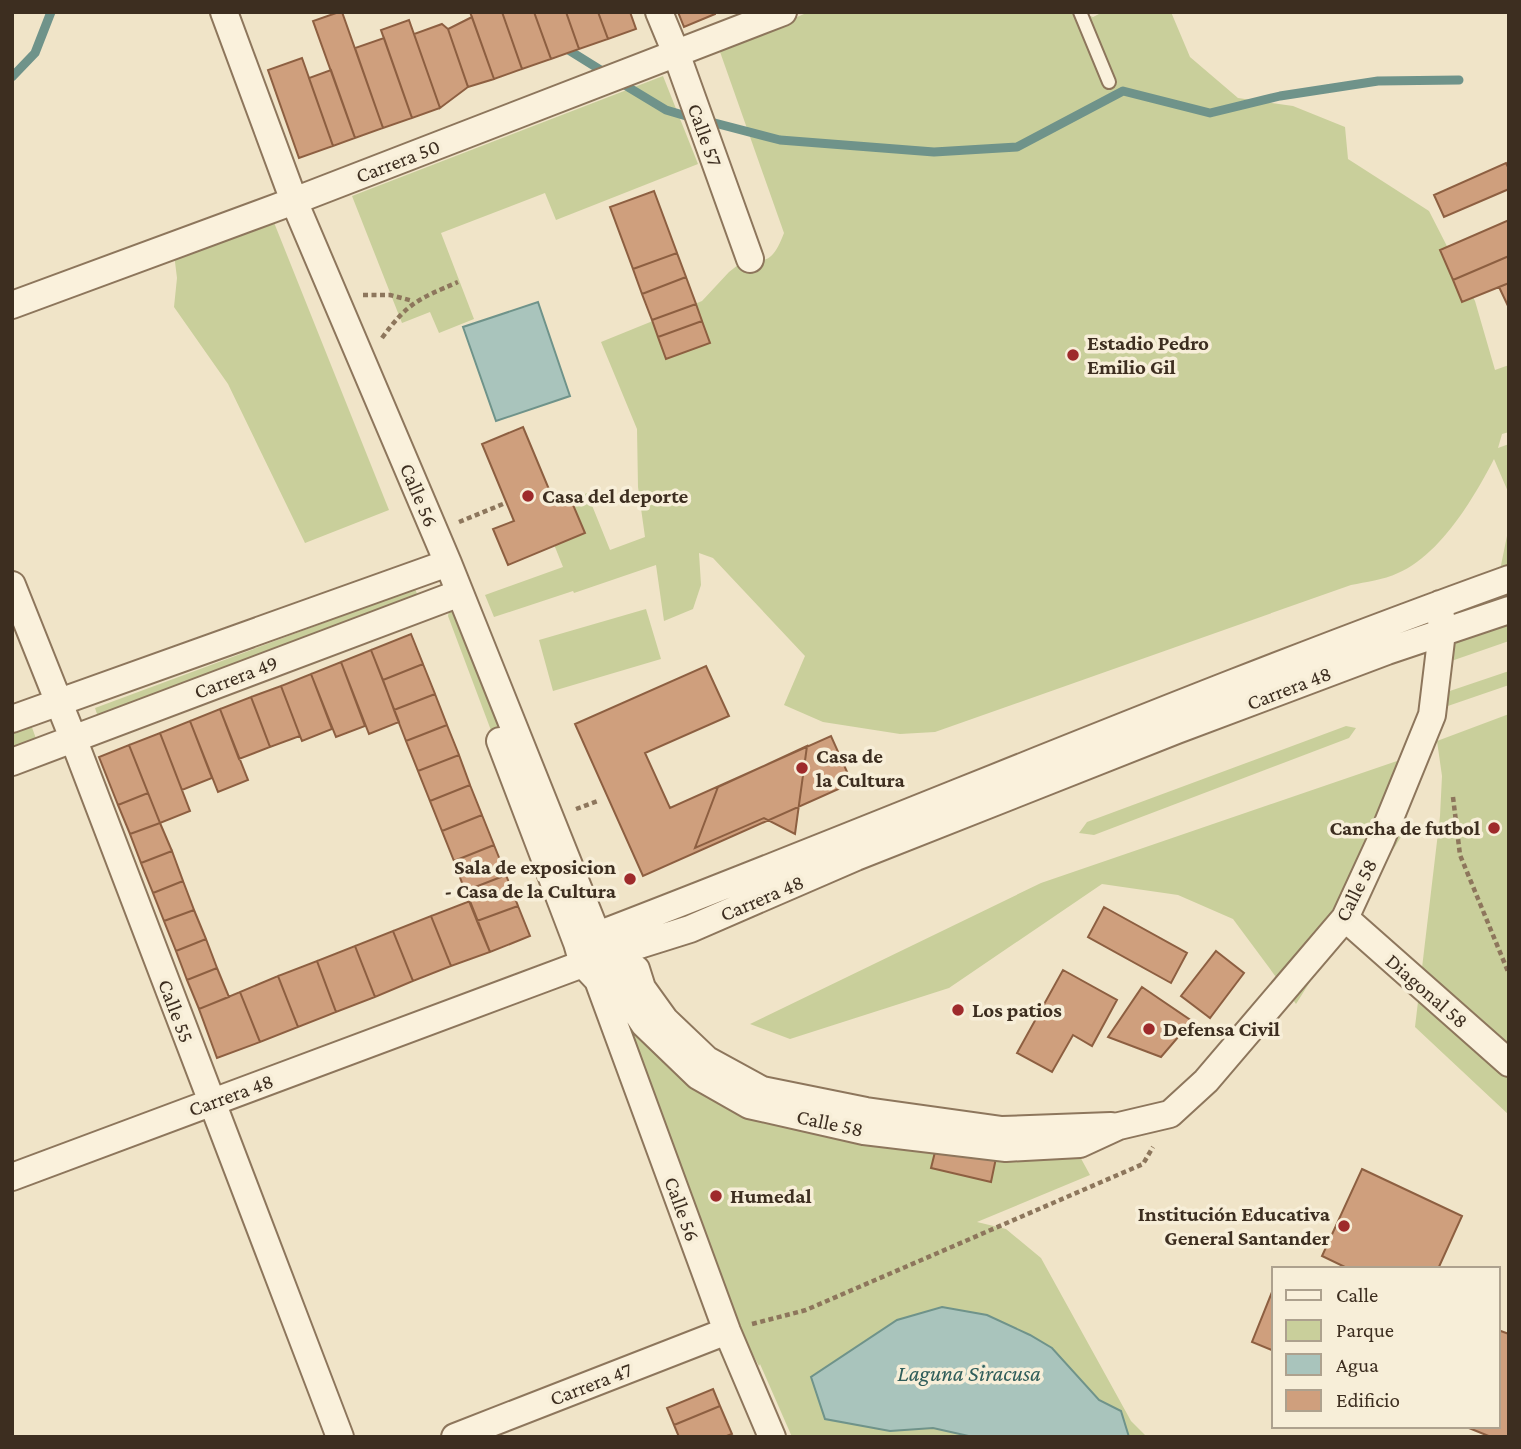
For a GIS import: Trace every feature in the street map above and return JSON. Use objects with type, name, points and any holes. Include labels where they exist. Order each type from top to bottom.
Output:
[{"type":"street","name":"Calle 56","points":[[224,12],[294,201],[440,567],[601,954],[727,1331],[772,1437]]},
{"type":"street","name":"Calle 57","points":[[659,12],[750,259]]},
{"type":"street","name":"Carrera 50","points":[[12,305],[294,201],[783,12]]},
{"type":"street","name":"Carrera 49","points":[[12,719],[440,567]]},
{"type":"street","name":"Carrera 48","points":[[12,1177],[601,954],[690,929],[851,848],[1173,719],[1440,604],[1509,579]]},
{"type":"street","name":"Calle 55","points":[[12,584],[340,1437]]},
{"type":"street","name":"Carrera 49","points":[[12,762],[453,596]]},
{"type":"street","name":"Calle 58","points":[[601,954],[645,1024],[698,1076],[749,1105],[864,1130],[1006,1148],[1080,1144],[1119,1126],[1170,1114],[1206,1081],[1345,918],[1381,840],[1432,715],[1443,632],[1440,604]]},
{"type":"street","name":"Carrera 48","points":[[1173,719],[1509,610]]},
{"type":"street","name":"Diagonal 58","points":[[1345,918],[1509,1063]]},
{"type":"street","name":"Carrera 47","points":[[455,1437],[727,1331]]},
{"type":"lane","points":[[1080,12],[1109,82]]},
{"type":"path","points":[[380,341],[396,318],[414,301],[458,282]]},
{"type":"path","points":[[363,295],[390,295],[414,301]]},
{"type":"path","points":[[459,522],[503,504]]},
{"type":"path","points":[[1454,797],[1460,855],[1509,974]]},
{"type":"path","points":[[575,810],[598,801]]},
{"type":"path","points":[[727,1331],[806,1310],[1143,1164],[1170,1114]]},
{"type":"green space","name":"Estadio Pedro Emilio Gil","points":[[809,12],[1080,12],[1093,17],[1103,12],[1171,12],[1190,57],[1238,98],[1293,106],[1345,127],[1348,159],[1429,211],[1475,301],[1495,370],[1509,365],[1509,432],[1502,434],[1498,448],[1509,444],[1509,494],[1494,459],[1466,507],[1442,539],[1413,565],[1398,573],[1351,585],[935,732],[900,734],[823,722],[784,705],[805,656],[713,558],[699,553],[701,585],[693,609],[664,621],[656,565],[494,617],[485,595],[563,567],[541,512],[587,493],[610,550],[645,537],[638,487],[637,429],[601,342],[702,301],[729,272],[747,258],[767,259],[775,252],[784,233],[719,49]]},
{"type":"green space","points":[[663,76],[698,164],[556,220],[545,193],[441,233],[474,319],[439,333],[430,312],[402,323],[352,196]]},
{"type":"green space","points":[[271,215],[389,510],[305,543],[228,384],[174,307],[177,278],[174,254]]},
{"type":"green space","points":[[1509,526],[1509,641],[1434,667],[1498,580]]},
{"type":"green space","points":[[415,589],[421,603],[100,723],[95,708]]},
{"type":"green space","points":[[450,606],[461,612],[559,866],[545,874],[448,616]]},
{"type":"green space","points":[[646,609],[661,659],[553,691],[539,640]]},
{"type":"green space","points":[[1509,671],[1509,685],[1442,708],[1435,696]]},
{"type":"green space","points":[[1509,714],[1509,1115],[1415,1027],[1440,816],[1442,776],[1437,741]]},
{"type":"green space","points":[[30,722],[38,744],[12,754],[12,729]]},
{"type":"green space","points":[[1346,726],[1356,728],[1349,738],[1094,835],[1079,833],[1087,822]]},
{"type":"green space","points":[[1397,761],[1403,769],[1401,837],[1296,1004],[1233,919],[1178,895],[1102,884],[949,988],[790,1039],[750,1024],[1041,883]]},
{"type":"green space","points":[[604,983],[696,1075],[1072,1142],[1090,1175],[977,1222],[1006,1229],[1041,1258],[1131,1421],[1147,1437],[1129,1437],[1121,1411],[1099,1400],[1052,1348],[1030,1335],[890,1430],[933,1428],[973,1437],[792,1437],[760,1364],[759,1366],[729,1310]]},
{"type":"water","points":[[538,302],[570,396],[496,421],[463,327]]},
{"type":"water","name":"Laguna Siracusa","points":[[942,1307],[987,1315],[1052,1348],[1099,1400],[1121,1411],[1129,1437],[973,1437],[933,1428],[890,1431],[825,1419],[811,1377],[897,1320]]},
{"type":"building","points":[[342,12],[383,128],[355,138],[313,21]]},
{"type":"building","points":[[470,12],[502,12],[522,69],[494,79]]},
{"type":"building","points":[[502,12],[534,12],[551,59],[522,69]]},
{"type":"building","points":[[534,12],[566,12],[579,49],[551,59]]},
{"type":"building","points":[[566,12],[598,12],[608,39],[579,49]]},
{"type":"building","points":[[598,12],[630,12],[636,29],[608,39]]},
{"type":"building","points":[[678,12],[715,12],[715,14],[684,27]]},
{"type":"building","points":[[472,17],[494,79],[468,87],[448,29]]},
{"type":"building","points":[[409,20],[440,108],[412,118],[381,30]]},
{"type":"building","points":[[442,24],[448,29],[468,87],[440,108],[414,34]]},
{"type":"building","points":[[384,38],[412,118],[383,128],[355,48]]},
{"type":"building","points":[[302,58],[333,146],[299,158],[268,70]]},
{"type":"building","points":[[331,70],[355,138],[333,146],[309,78]]},
{"type":"building","points":[[1506,163],[1509,169],[1509,189],[1444,217],[1434,195]]},
{"type":"building","points":[[654,191],[677,253],[633,269],[610,207]]},
{"type":"building","points":[[1509,220],[1509,256],[1453,280],[1440,250]]},
{"type":"building","points":[[677,253],[686,277],[642,294],[633,269]]},
{"type":"building","points":[[1509,256],[1509,283],[1462,302],[1453,280]]},
{"type":"building","points":[[686,277],[696,304],[652,320],[642,294]]},
{"type":"building","points":[[1509,283],[1509,308],[1499,287]]},
{"type":"building","points":[[696,304],[702,321],[658,337],[652,320]]},
{"type":"building","points":[[702,321],[710,343],[666,359],[658,337]]},
{"type":"building","name":"Casa del deporte","points":[[523,427],[553,499],[568,493],[585,533],[508,565],[493,529],[514,521],[482,444]]},
{"type":"building","points":[[411,634],[423,664],[383,680],[371,650]]},
{"type":"building","points":[[371,650],[399,722],[369,734],[341,662]]},
{"type":"building","points":[[341,662],[365,726],[336,737],[311,674]]},
{"type":"building","points":[[423,664],[435,694],[394,710],[383,680]]},
{"type":"building","name":"Casa de la Cultura","points":[[706,666],[729,716],[645,753],[670,808],[831,736],[852,783],[643,876],[575,724]]},
{"type":"building","points":[[311,674],[332,729],[302,741],[281,686]]},
{"type":"building","points":[[281,686],[300,736],[270,747],[251,697]]},
{"type":"building","points":[[435,694],[447,725],[406,741],[394,710]]},
{"type":"building","points":[[251,697],[270,747],[239,759],[220,709]]},
{"type":"building","points":[[220,709],[248,780],[218,792],[190,721]]},
{"type":"building","points":[[190,721],[212,778],[182,790],[160,733]]},
{"type":"building","points":[[447,725],[459,755],[418,771],[406,741]]},
{"type":"building","points":[[160,733],[190,811],[160,823],[129,745]]},
{"type":"building","points":[[129,745],[148,793],[118,805],[99,757]]},
{"type":"building","points":[[807,746],[795,834],[764,818],[695,848],[718,787]]},
{"type":"building","points":[[459,755],[470,785],[430,801],[418,771]]},
{"type":"building","points":[[470,785],[482,815],[442,831],[430,801]]},
{"type":"building","points":[[148,793],[160,823],[130,834],[118,805]]},
{"type":"building","points":[[482,815],[494,845],[454,861],[442,831]]},
{"type":"building","points":[[160,823],[172,851],[141,863],[130,834]]},
{"type":"building","points":[[494,845],[506,875],[465,891],[454,861]]},
{"type":"building","points":[[172,851],[183,881],[153,893],[141,863]]},
{"type":"building","points":[[506,875],[518,906],[477,921],[465,891]]},
{"type":"building","points":[[183,881],[194,910],[164,921],[153,893]]},
{"type":"building","points":[[470,901],[490,952],[451,966],[431,916]]},
{"type":"building","points":[[518,906],[530,936],[490,952],[477,921]]},
{"type":"building","points":[[1104,907],[1187,953],[1171,983],[1088,937]]},
{"type":"building","points":[[194,910],[206,939],[176,951],[164,921]]},
{"type":"building","points":[[431,916],[451,966],[413,981],[393,931]]},
{"type":"building","points":[[393,931],[413,981],[375,997],[355,946]]},
{"type":"building","points":[[206,939],[217,968],[187,980],[176,951]]},
{"type":"building","points":[[355,946],[375,997],[336,1012],[317,961]]},
{"type":"building","points":[[1216,951],[1244,973],[1210,1018],[1181,996]]},
{"type":"building","points":[[317,961],[336,1012],[298,1027],[278,976]]},
{"type":"building","points":[[217,968],[229,997],[199,1009],[187,980]]},
{"type":"building","points":[[1063,970],[1117,1000],[1092,1046],[1073,1035],[1052,1072],[1017,1053]]},
{"type":"building","points":[[278,976],[298,1027],[260,1042],[240,992]]},
{"type":"building","name":"Defensa Civil","points":[[1142,987],[1192,1021],[1161,1057],[1108,1037]]},
{"type":"building","points":[[240,992],[260,1042],[217,1058],[199,1009]]},
{"type":"building","points":[[937,1144],[996,1158],[991,1182],[931,1168]]},
{"type":"building","points":[[1362,1169],[1462,1216],[1439,1267],[1345,1267],[1322,1256]]},
{"type":"building","points":[[1272,1292],[1272,1350],[1252,1342]]},
{"type":"building","points":[[1500,1331],[1509,1334],[1509,1437],[1491,1437],[1469,1428],[1500,1428]]},
{"type":"building","points":[[713,1389],[720,1406],[674,1425],[667,1408]]},
{"type":"building","points":[[720,1406],[732,1434],[724,1437],[679,1437],[674,1425]]},
{"type":"waterway","points":[[12,77],[35,53],[51,12]]},
{"type":"waterway","points":[[562,46],[607,74]]},
{"type":"waterway","points":[[707,121],[780,140],[934,152],[1017,147],[1123,91],[1210,113],[1280,96],[1378,81],[1459,80]]},
{"type":"waterway","points":[[618,81],[666,110],[693,118]]},
{"type":"place","name":"Estadio Pedro Emilio Gil","points":[[1073,355]]},
{"type":"place","name":"Casa del deporte","points":[[528,496]]},
{"type":"place","name":"Casa de la Cultura","points":[[802,768]]},
{"type":"place","name":"Cancha de futbol","points":[[1494,828]]},
{"type":"place","name":"Sala de exposicion - Casa de la Cultura","points":[[630,879]]},
{"type":"place","name":"Los patios","points":[[958,1010]]},
{"type":"place","name":"Defensa Civil","points":[[1149,1029]]},
{"type":"place","name":"Humedal","points":[[716,1196]]},
{"type":"place","name":"Institución Educativa General Santander","points":[[1344,1226]]}]
